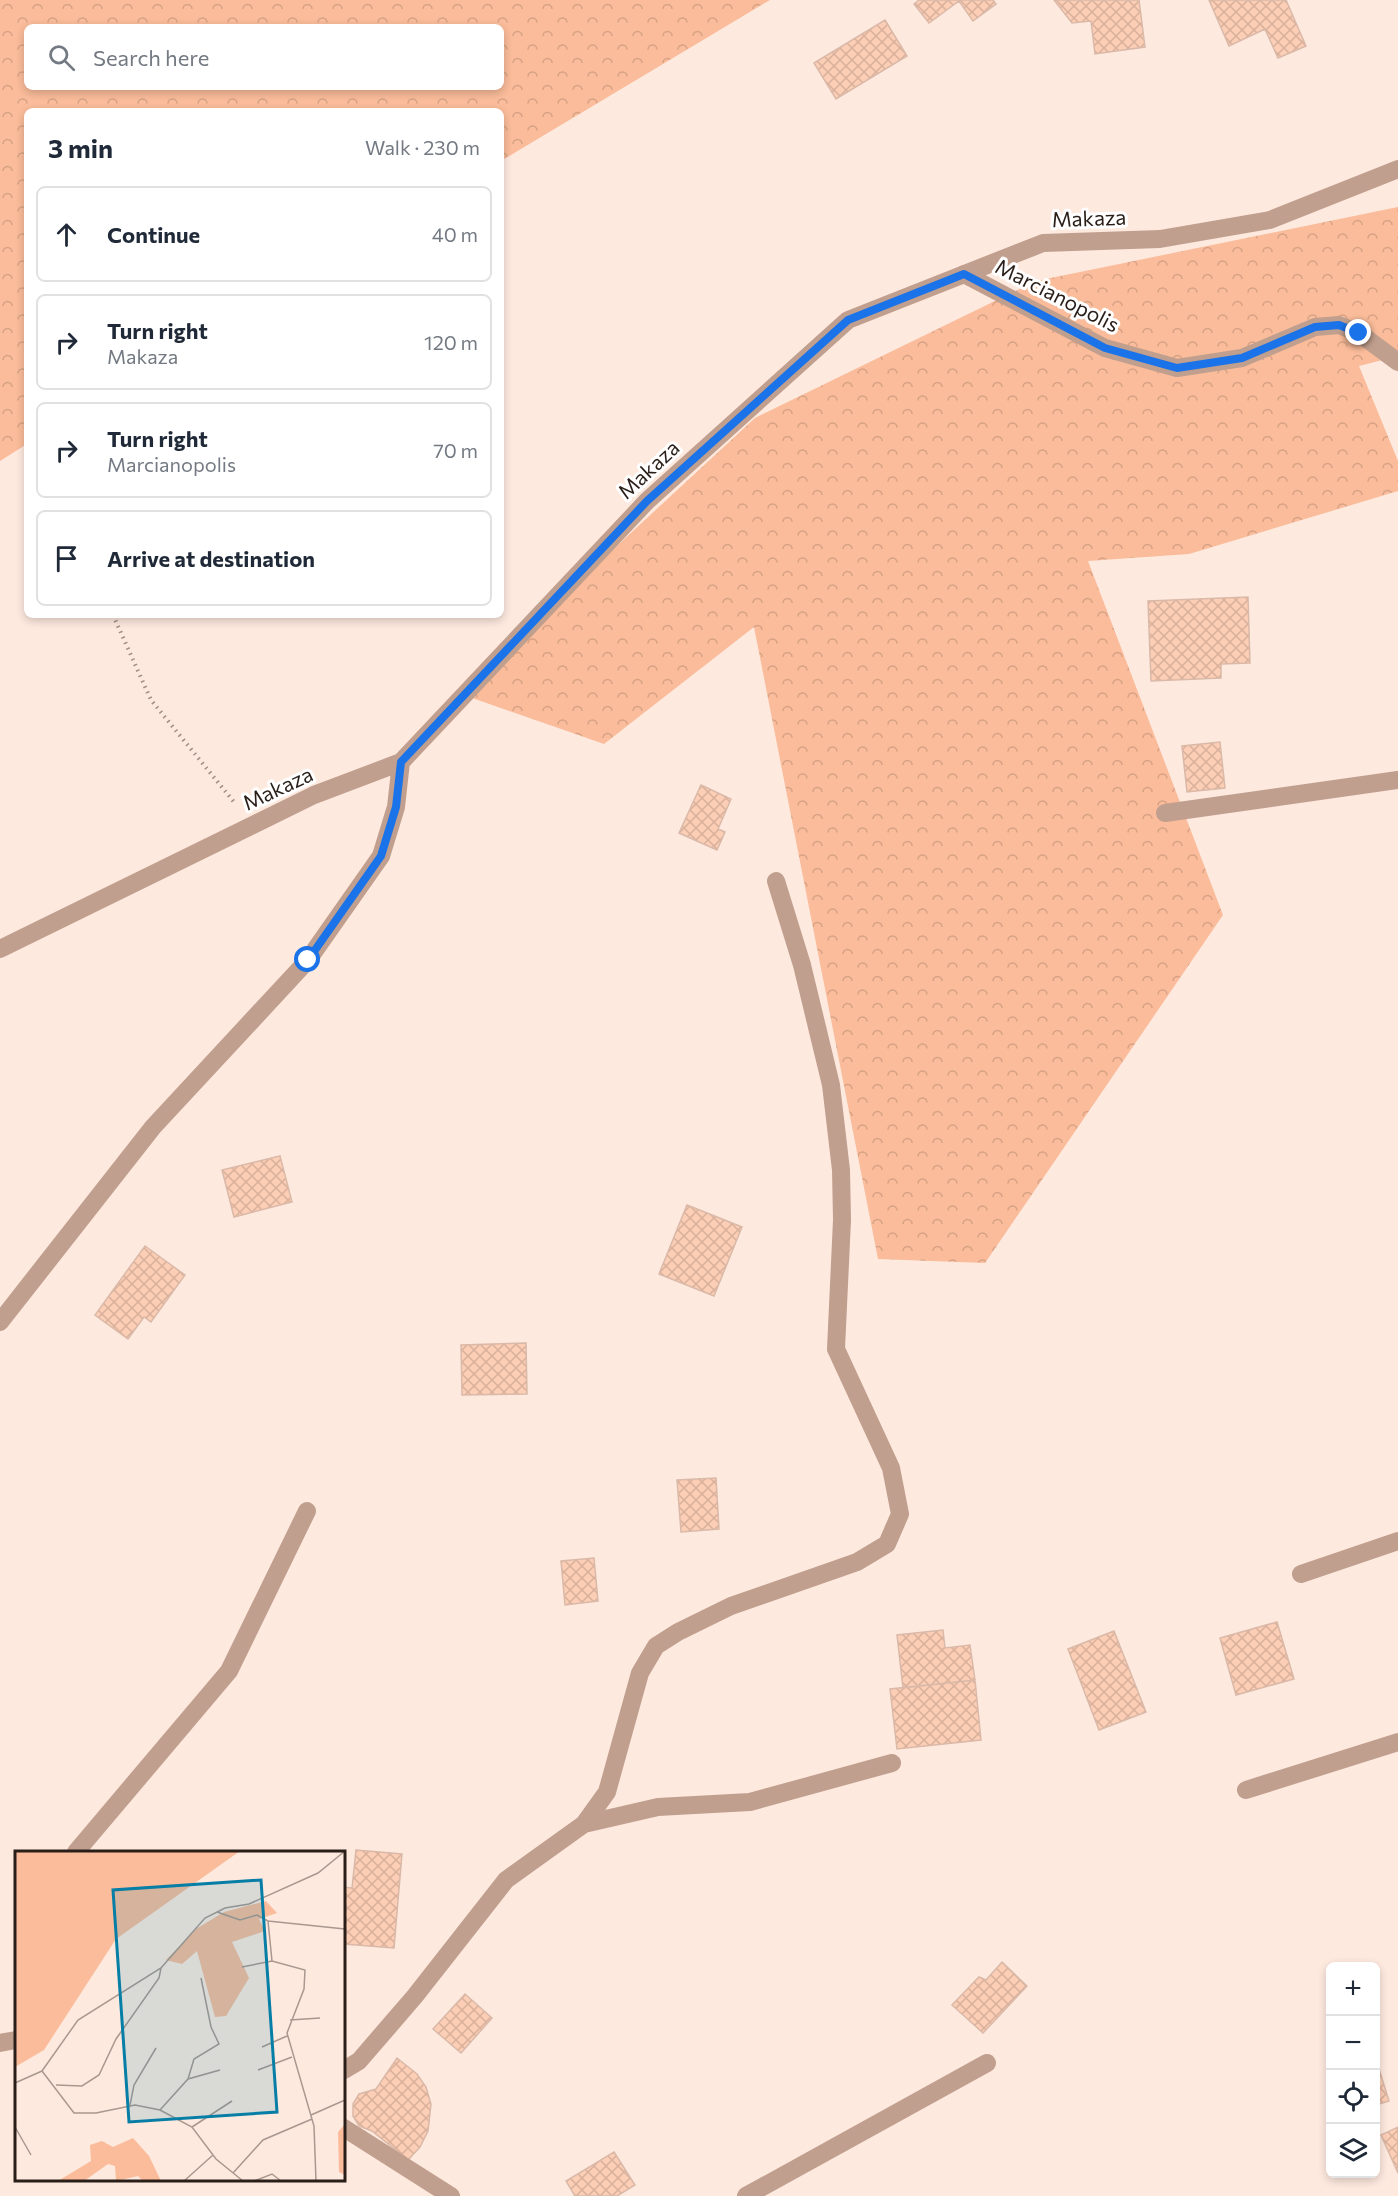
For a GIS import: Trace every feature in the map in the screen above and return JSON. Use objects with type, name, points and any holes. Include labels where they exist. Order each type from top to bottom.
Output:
[{"type":"street","name":"Makaza","points":[[0,949],[314,795],[401,762],[647,501],[848,320],[1043,243],[1160,239],[1270,220],[1398,169]]},
{"type":"street","name":"Marcianopolis","points":[[964,274],[1105,348],[1177,368],[1242,358],[1315,327],[1339,325],[1359,333],[1398,362]]},
{"type":"street","points":[[0,1322],[153,1127],[308,960],[381,856],[396,807],[401,762]]},
{"type":"street","points":[[1165,813],[1398,780]]},
{"type":"street","points":[[345,2069],[358,2061],[415,1996],[506,1880],[584,1824],[607,1792],[640,1673],[656,1646],[678,1632],[731,1606],[857,1562],[887,1544],[900,1514],[891,1467],[836,1348],[842,1220],[841,1170],[831,1085],[802,965],[776,881]]},
{"type":"street","points":[[77,1851],[229,1671],[307,1511]]},
{"type":"street","points":[[1300,1574],[1398,1541]]},
{"type":"street","points":[[1246,1790],[1398,1742]]},
{"type":"street","points":[[584,1824],[658,1807],[750,1802],[892,1762]]},
{"type":"street","points":[[0,2043],[15,2040]]},
{"type":"street","points":[[746,2196],[987,2063]]},
{"type":"street","points":[[345,2129],[451,2196]]},
{"type":"path","points":[[114,618],[151,700],[253,825]]},
{"type":"green space","points":[[0,0],[770,0],[504,159],[504,108],[24,108],[24,446],[0,461]]},
{"type":"green space","points":[[1398,207],[1398,356],[1359,366],[1398,461],[1398,491],[1189,554],[1088,561],[1223,915],[985,1263],[878,1259],[754,627],[604,744],[458,693],[755,418],[1036,281]]},
{"type":"building","points":[[919,0],[993,0],[996,4],[973,21],[959,1],[929,23],[914,4]]},
{"type":"building","points":[[1054,0],[1139,0],[1145,47],[1095,54],[1091,21],[1072,23]]},
{"type":"building","points":[[1209,0],[1286,0],[1306,46],[1278,58],[1265,29],[1229,46]]},
{"type":"building","points":[[885,20],[907,56],[836,99],[814,63]]},
{"type":"building","points":[[1248,597],[1250,663],[1221,664],[1221,678],[1151,681],[1148,601]]},
{"type":"building","points":[[1220,742],[1225,788],[1187,792],[1182,746]]},
{"type":"building","points":[[701,785],[731,799],[718,829],[725,832],[717,850],[679,833]]},
{"type":"building","points":[[280,1156],[292,1202],[234,1217],[222,1170]]},
{"type":"building","points":[[687,1205],[742,1227],[714,1296],[659,1274]]},
{"type":"building","points":[[145,1246],[185,1275],[151,1322],[144,1317],[128,1339],[95,1315]]},
{"type":"building","points":[[526,1343],[527,1394],[462,1395],[461,1345]]},
{"type":"building","points":[[716,1478],[719,1529],[681,1532],[677,1480]]},
{"type":"building","points":[[594,1558],[598,1601],[565,1605],[561,1561]]},
{"type":"building","points":[[1277,1622],[1294,1679],[1236,1695],[1220,1638]]},
{"type":"building","points":[[943,1630],[945,1648],[970,1645],[975,1680],[903,1688],[897,1635]]},
{"type":"building","points":[[1114,1631],[1146,1712],[1099,1730],[1068,1649]]},
{"type":"building","points":[[975,1680],[981,1740],[897,1749],[890,1689]]},
{"type":"building","points":[[356,1850],[402,1854],[394,1948],[345,1944],[345,1887],[352,1888]]},
{"type":"building","points":[[1002,1962],[1027,1986],[983,2033],[952,2005],[979,1977],[986,1980]]},
{"type":"building","points":[[465,1994],[492,2018],[461,2053],[433,2029]]},
{"type":"building","points":[[397,2058],[417,2074],[426,2087],[431,2104],[428,2131],[420,2147],[408,2160],[372,2131],[359,2126],[353,2116],[353,2104],[359,2094],[376,2089]]},
{"type":"building","points":[[1380,2072],[1389,2101],[1380,2104]]},
{"type":"building","points":[[1398,2127],[1398,2173],[1381,2135]]},
{"type":"building","points":[[614,2152],[635,2185],[617,2196],[575,2196],[566,2181]]},
{"type":"route","points":[[308,960],[381,856],[396,807],[401,762],[647,501],[848,320],[964,274],[1105,348],[1177,368],[1242,358],[1315,327],[1339,325],[1359,333]]}]
